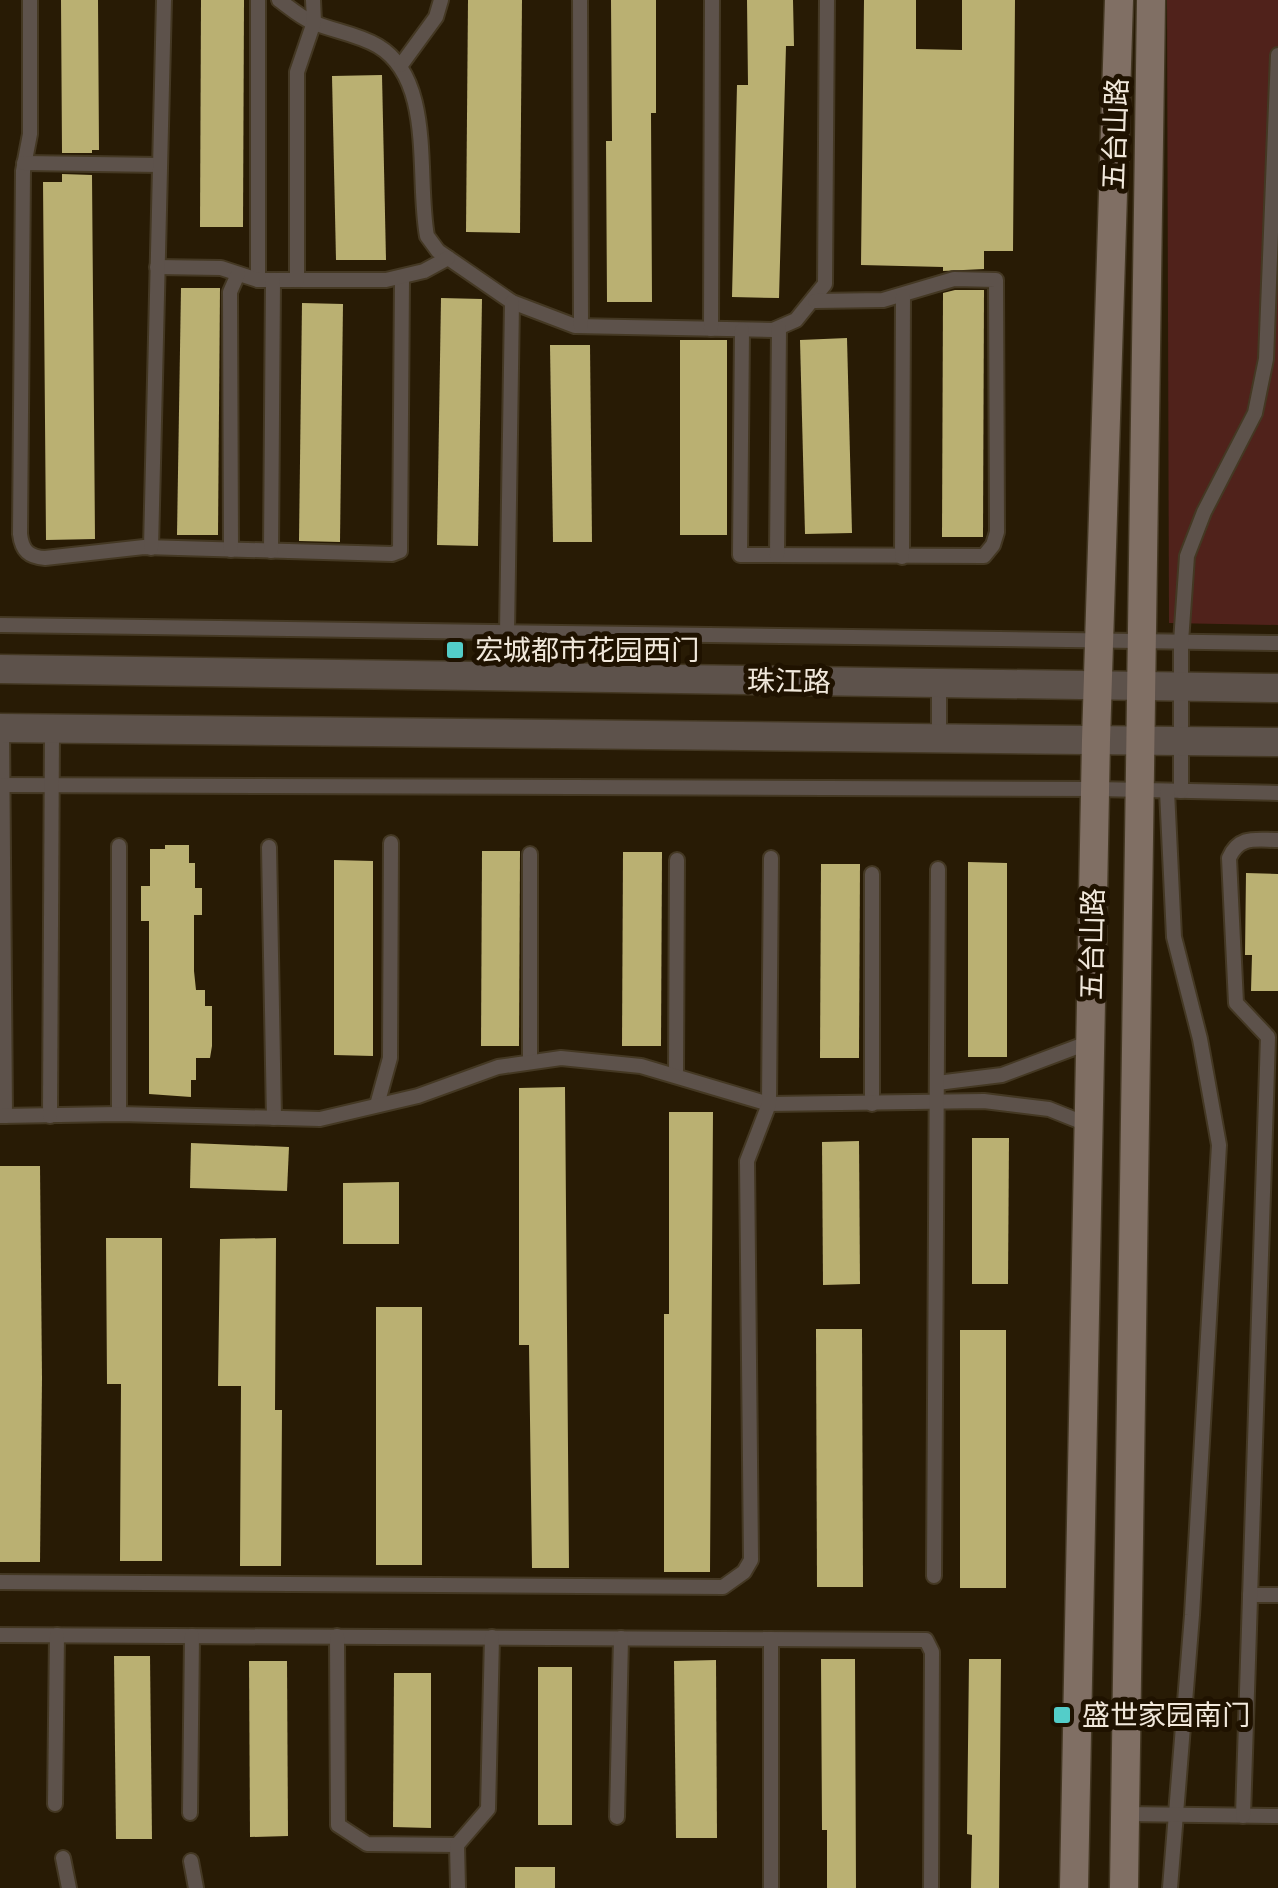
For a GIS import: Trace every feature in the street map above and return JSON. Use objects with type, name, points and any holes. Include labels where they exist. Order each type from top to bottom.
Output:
[{"type":"main road","name":"五台山路","points":[[1074,1888],[1096,740],[1119,0]]},
{"type":"main road","name":"五台山路","points":[[1124,1888],[1163,791],[1142,741],[1152,0]]},
{"type":"street","name":"珠江路","points":[[0,669],[1278,688]]},
{"type":"street","name":"珠江路","points":[[1,728],[1278,742]]},
{"type":"lane","points":[[30,0],[30,134],[24,163],[21,544],[34,557],[151,548],[392,554],[400,551],[402,279]]},
{"type":"lane","points":[[151,548],[164,0]]},
{"type":"lane","points":[[258,0],[271,551]]},
{"type":"lane","points":[[279,0],[314,22],[367,40],[401,66],[409,78],[416,102],[427,236],[448,258],[512,302],[580,326],[742,330],[779,328],[796,320],[825,284],[827,0]]},
{"type":"lane","points":[[297,280],[297,72],[314,22],[314,0]]},
{"type":"lane","points":[[401,66],[436,17],[441,0]]},
{"type":"lane","points":[[580,0],[580,326]]},
{"type":"lane","points":[[711,329],[712,0]]},
{"type":"lane","points":[[1170,1888],[1194,1597],[1218,1145],[1200,1039],[1174,937],[1163,791],[1181,741],[1181,642],[1187,556],[1204,512],[1255,413],[1266,359],[1278,56]]},
{"type":"lane","points":[[24,163],[160,165]]},
{"type":"lane","points":[[158,266],[221,268],[266,280],[402,279],[448,258]]},
{"type":"lane","points":[[231,550],[230,292],[238,274]]},
{"type":"lane","points":[[742,330],[740,554],[984,556],[993,546],[997,532],[996,280],[954,279],[884,300],[815,301]]},
{"type":"lane","points":[[902,557],[903,296]]},
{"type":"lane","points":[[507,632],[512,302]]},
{"type":"lane","points":[[776,555],[779,328]]},
{"type":"lane","points":[[0,625],[1278,643]]},
{"type":"lane","points":[[938,684],[940,738]]},
{"type":"lane","points":[[1,728],[2,1116],[120,1114],[320,1119],[418,1096],[498,1067],[561,1058],[641,1066],[769,1104],[984,1102],[1049,1110],[1089,1126]]},
{"type":"lane","points":[[50,1116],[52,728]]},
{"type":"lane","points":[[1,785],[1278,793]]},
{"type":"lane","points":[[1243,1816],[1270,1188],[1268,1037],[1236,1003],[1229,858],[1234,845],[1245,840],[1278,840]]},
{"type":"lane","points":[[377,1105],[390,1058],[390,843]]},
{"type":"lane","points":[[119,846],[120,1114]]},
{"type":"lane","points":[[270,847],[274,1118]]},
{"type":"lane","points":[[530,854],[530,1062]]},
{"type":"lane","points":[[0,1582],[723,1587],[744,1572],[751,1560],[747,1161],[769,1104],[770,858]]},
{"type":"lane","points":[[676,1076],[677,860]]},
{"type":"lane","points":[[934,1576],[938,868]]},
{"type":"lane","points":[[872,874],[872,1104]]},
{"type":"lane","points":[[937,1083],[1002,1076],[1090,1042]]},
{"type":"lane","points":[[1250,1595],[1278,1595]]},
{"type":"lane","points":[[0,1634],[926,1640],[932,1652],[930,1888]]},
{"type":"lane","points":[[55,1804],[56,1635]]},
{"type":"lane","points":[[190,1814],[192,1636]]},
{"type":"lane","points":[[337,1636],[338,1824],[367,1844],[457,1845]]},
{"type":"lane","points":[[458,1888],[457,1845],[488,1809],[492,1637]]},
{"type":"lane","points":[[617,1817],[621,1638]]},
{"type":"lane","points":[[770,1639],[771,1888]]},
{"type":"lane","points":[[1125,1814],[1278,1816]]},
{"type":"lane","points":[[63,1858],[68,1888]]},
{"type":"lane","points":[[191,1861],[196,1888]]},
{"type":"shaded area","points":[[1167,0],[1278,0],[1278,625],[1169,623]]},
{"type":"building","points":[[61,0],[98,0],[99,150],[92,153],[62,153]]},
{"type":"building","points":[[201,0],[244,0],[243,227],[200,227]]},
{"type":"building","points":[[468,0],[522,0],[520,233],[466,232]]},
{"type":"building","points":[[611,0],[656,0],[656,113],[651,113],[652,302],[607,302],[606,141],[612,141]]},
{"type":"building","points":[[747,0],[793,0],[794,46],[786,46],[779,298],[732,297],[737,85],[748,85]]},
{"type":"building","points":[[864,0],[916,0],[916,49],[962,50],[962,0],[1015,0],[1013,251],[984,251],[984,269],[943,271],[943,267],[861,265]]},
{"type":"building","points":[[382,75],[386,260],[336,260],[332,76]]},
{"type":"building","points":[[62,174],[92,175],[95,539],[46,540],[43,182],[62,182]]},
{"type":"building","points":[[181,288],[220,288],[218,535],[177,535]]},
{"type":"building","points":[[984,290],[983,537],[942,537],[943,293]]},
{"type":"building","points":[[441,298],[482,299],[478,546],[437,545]]},
{"type":"building","points":[[302,303],[343,304],[340,542],[299,541]]},
{"type":"building","points":[[847,338],[852,533],[805,534],[800,340]]},
{"type":"building","points":[[680,340],[727,340],[727,535],[680,535]]},
{"type":"building","points":[[550,345],[590,345],[592,542],[553,542]]},
{"type":"building","points":[[165,845],[189,845],[189,863],[195,863],[195,888],[202,888],[202,915],[194,915],[194,971],[196,990],[205,990],[205,1006],[212,1006],[212,1046],[210,1058],[196,1058],[191,1097],[149,1094],[149,921],[141,921],[141,886],[150,886],[150,849],[165,849]]},
{"type":"building","points":[[482,851],[520,851],[519,1046],[481,1046]]},
{"type":"building","points":[[623,852],[662,852],[661,1046],[622,1046]]},
{"type":"building","points":[[334,860],[373,861],[373,1056],[334,1055]]},
{"type":"building","points":[[968,862],[1007,863],[1007,1057],[968,1057]]},
{"type":"building","points":[[821,864],[860,864],[859,1058],[820,1058]]},
{"type":"building","points":[[1246,873],[1278,874],[1278,991],[1251,991],[1252,955],[1245,955]]},
{"type":"building","points":[[565,1087],[569,1568],[532,1568],[529,1345],[519,1345],[519,1088]]},
{"type":"building","points":[[669,1112],[713,1112],[710,1572],[664,1572]]},
{"type":"building","points":[[972,1138],[1009,1138],[1008,1284],[972,1284]]},
{"type":"building","points":[[859,1141],[860,1284],[823,1285],[822,1142]]},
{"type":"building","points":[[191,1143],[289,1147],[287,1191],[190,1188]]},
{"type":"building","points":[[0,1166],[40,1166],[40,1562],[0,1562]]},
{"type":"building","points":[[399,1182],[399,1244],[343,1244],[343,1183]]},
{"type":"building","points":[[106,1238],[162,1238],[162,1561],[120,1561],[121,1384],[107,1384]]},
{"type":"building","points":[[276,1238],[275,1410],[282,1410],[281,1566],[240,1566],[241,1386],[218,1386],[220,1239]]},
{"type":"building","points":[[376,1307],[422,1307],[422,1565],[376,1565]]},
{"type":"building","points":[[816,1329],[862,1329],[863,1587],[817,1587]]},
{"type":"building","points":[[960,1330],[1006,1330],[1006,1588],[960,1588]]},
{"type":"building","points":[[114,1656],[150,1656],[152,1839],[116,1839]]},
{"type":"building","points":[[821,1659],[855,1659],[856,1888],[827,1888],[827,1830],[822,1830]]},
{"type":"building","points":[[969,1659],[1001,1659],[999,1888],[971,1888],[972,1835],[967,1834]]},
{"type":"building","points":[[716,1660],[717,1838],[676,1838],[674,1661]]},
{"type":"building","points":[[249,1661],[287,1661],[288,1836],[250,1837]]},
{"type":"building","points":[[538,1667],[572,1667],[572,1825],[538,1825]]},
{"type":"building","points":[[394,1673],[431,1673],[431,1828],[393,1827]]},
{"type":"building","points":[[515,1867],[555,1867],[555,1888],[515,1888]]},
{"type":"place","name":"宏城都市花园西门","points":[[455,650]]},
{"type":"place","name":"盛世家园南门","points":[[1062,1715]]}]
